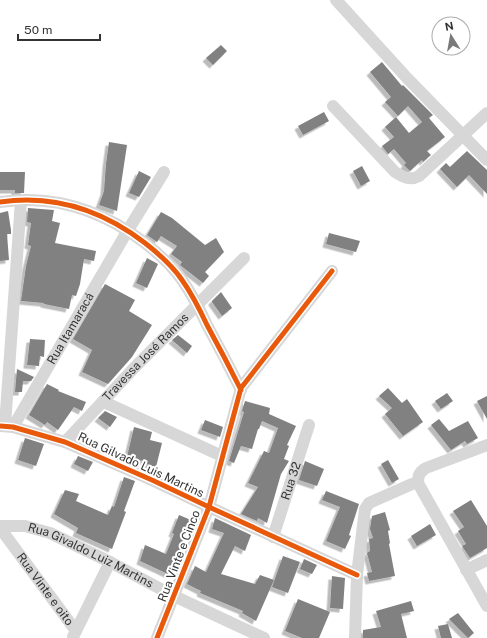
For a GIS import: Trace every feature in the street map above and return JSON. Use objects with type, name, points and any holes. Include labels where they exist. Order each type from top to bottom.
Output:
[{"type":"street","points":[[336,0],[407,78],[487,160]]},
{"type":"street","points":[[333,106],[395,172],[405,178],[414,179],[487,113]]},
{"type":"street","name":"Rua Itamaracá","points":[[6,426],[164,172]]},
{"type":"street","points":[[0,202],[32,200],[60,202],[101,216],[128,230],[162,257],[182,279],[241,389],[332,271]]},
{"type":"street","points":[[6,426],[21,201]]},
{"type":"street","name":"Travessa José Ramos","points":[[65,442],[104,402],[134,368],[244,258]]},
{"type":"street","name":"Rua Vinte e Cinco","points":[[157,638],[208,507],[241,389]]},
{"type":"street","points":[[104,402],[222,456]]},
{"type":"street","name":"Rua 32","points":[[273,537],[309,425]]},
{"type":"street","name":"Rua Gilvado Luis Martins","points":[[6,426],[65,442],[152,480],[356,575]]},
{"type":"street","points":[[487,445],[426,468],[420,471],[418,477],[418,483],[487,606]]},
{"type":"street","points":[[355,638],[356,575],[365,508],[369,503],[412,484]]},
{"type":"street","name":"Rua Givaldo Luiz Martins","points":[[0,527],[25,526],[50,533],[110,562],[174,596],[264,638]]},
{"type":"street","name":"Rua Vinte e oito","points":[[0,527],[74,634]]},
{"type":"street","points":[[466,570],[487,560]]},
{"type":"street","points":[[74,634],[110,562]]},
{"type":"building","points":[[221,45],[227,51],[213,65],[206,58]]},
{"type":"building","points":[[382,62],[402,86],[403,85],[433,115],[429,118],[445,137],[427,151],[431,155],[423,162],[422,160],[410,171],[404,165],[406,163],[394,149],[388,154],[382,146],[394,137],[385,127],[396,117],[409,133],[422,122],[408,106],[398,116],[385,102],[391,97],[370,72]]},
{"type":"building","points":[[324,112],[329,121],[303,135],[298,126]]},
{"type":"building","points":[[109,142],[127,145],[117,211],[99,205],[104,191]]},
{"type":"building","points":[[467,151],[487,170],[487,194],[469,175],[457,187],[440,169],[446,163],[450,167]]},
{"type":"building","points":[[362,166],[370,181],[361,186],[353,171]]},
{"type":"building","points":[[139,171],[151,177],[139,197],[129,193]]},
{"type":"building","points":[[0,172],[25,172],[24,193],[15,193],[15,190],[0,190]]},
{"type":"building","points":[[28,208],[54,210],[52,221],[60,223],[55,243],[96,251],[94,261],[84,259],[80,284],[76,296],[72,295],[69,309],[44,303],[21,301],[26,266],[31,246],[28,245],[31,223],[27,222]]},
{"type":"building","points":[[8,211],[11,230],[11,234],[7,234],[9,260],[0,261],[0,213]]},
{"type":"building","points":[[161,212],[172,218],[205,245],[216,238],[224,252],[205,272],[209,276],[203,283],[180,265],[182,262],[171,254],[177,246],[161,236],[157,242],[147,235]]},
{"type":"building","points":[[329,233],[360,241],[356,252],[326,244]]},
{"type":"building","points":[[147,258],[158,264],[147,288],[136,283]]},
{"type":"building","points":[[105,284],[135,300],[129,311],[152,325],[132,357],[108,384],[82,372],[92,350],[73,339]]},
{"type":"building","points":[[221,292],[232,308],[222,316],[212,302]]},
{"type":"building","points":[[178,335],[192,346],[187,353],[172,340]]},
{"type":"building","points":[[30,339],[45,340],[44,357],[40,356],[39,366],[27,365]]},
{"type":"building","points":[[17,369],[34,377],[31,381],[23,381],[22,392],[15,392]]},
{"type":"building","points":[[47,384],[59,390],[58,391],[86,402],[82,411],[74,407],[58,430],[47,422],[45,425],[29,415]]},
{"type":"building","points":[[388,388],[402,403],[407,399],[423,422],[403,436],[385,414],[392,408],[379,396]]},
{"type":"building","points":[[447,393],[453,401],[441,409],[435,401]]},
{"type":"building","points":[[487,396],[487,419],[477,401]]},
{"type":"building","points":[[245,401],[270,408],[269,414],[296,426],[287,445],[289,446],[284,459],[289,461],[281,474],[267,523],[258,518],[257,521],[241,514],[258,487],[248,483],[264,451],[269,453],[278,428],[262,421],[252,449],[241,446],[234,463],[229,461],[244,412],[242,411]]},
{"type":"building","points":[[105,411],[117,417],[110,427],[98,418]]},
{"type":"building","points":[[439,419],[449,431],[468,421],[478,438],[467,444],[465,441],[451,450],[431,425]]},
{"type":"building","points":[[205,420],[223,427],[220,437],[201,430]]},
{"type":"building","points":[[134,427],[152,432],[150,440],[162,443],[156,467],[146,464],[147,462],[127,457]]},
{"type":"building","points":[[25,438],[44,444],[36,466],[18,460]]},
{"type":"building","points":[[78,456],[93,462],[88,471],[74,464]]},
{"type":"building","points":[[388,460],[399,479],[392,483],[381,464]]},
{"type":"building","points":[[305,461],[324,469],[317,486],[299,480]]},
{"type":"building","points":[[124,477],[135,481],[124,511],[126,512],[112,549],[76,533],[78,528],[54,514],[65,490],[79,494],[76,501],[108,515],[112,506],[114,507]]},
{"type":"building","points":[[326,491],[359,504],[349,535],[351,536],[345,549],[326,541],[340,507],[322,500]]},
{"type":"building","points":[[471,500],[487,526],[487,548],[470,558],[462,546],[466,544],[458,531],[464,527],[453,511]]},
{"type":"building","points":[[385,512],[390,530],[388,531],[389,544],[395,576],[369,581],[367,573],[372,572],[367,553],[370,551],[369,539],[373,538],[370,529],[372,516]]},
{"type":"building","points":[[179,515],[191,520],[170,575],[140,561],[145,545],[166,554],[174,534],[172,533]]},
{"type":"building","points":[[215,518],[251,535],[245,551],[235,546],[221,574],[255,584],[260,575],[274,580],[256,621],[242,613],[243,611],[200,593],[201,591],[187,584],[195,566],[206,572],[224,533],[212,529]]},
{"type":"building","points":[[430,524],[436,535],[417,546],[411,536]]},
{"type":"building","points":[[283,556],[300,562],[288,593],[272,587]]},
{"type":"building","points":[[304,559],[317,565],[312,574],[300,569]]},
{"type":"building","points":[[332,576],[345,578],[343,609],[330,608]]},
{"type":"building","points":[[298,599],[330,612],[319,638],[302,638],[285,631]]},
{"type":"building","points":[[411,601],[414,611],[401,614],[407,638],[363,638],[363,630],[381,627],[376,611]]},
{"type":"building","points":[[458,613],[474,633],[468,638],[449,619]]},
{"type":"building","points":[[448,624],[452,638],[441,638],[438,626]]},
{"type":"cycle path","points":[[0,202],[40,200],[77,207],[95,213],[129,231],[145,243],[170,265],[186,285],[241,390]]},
{"type":"cycle path","points":[[157,638],[209,507],[241,388],[332,271]]},
{"type":"cycle path","points":[[0,426],[13,427],[65,442],[152,480],[357,575]]}]
